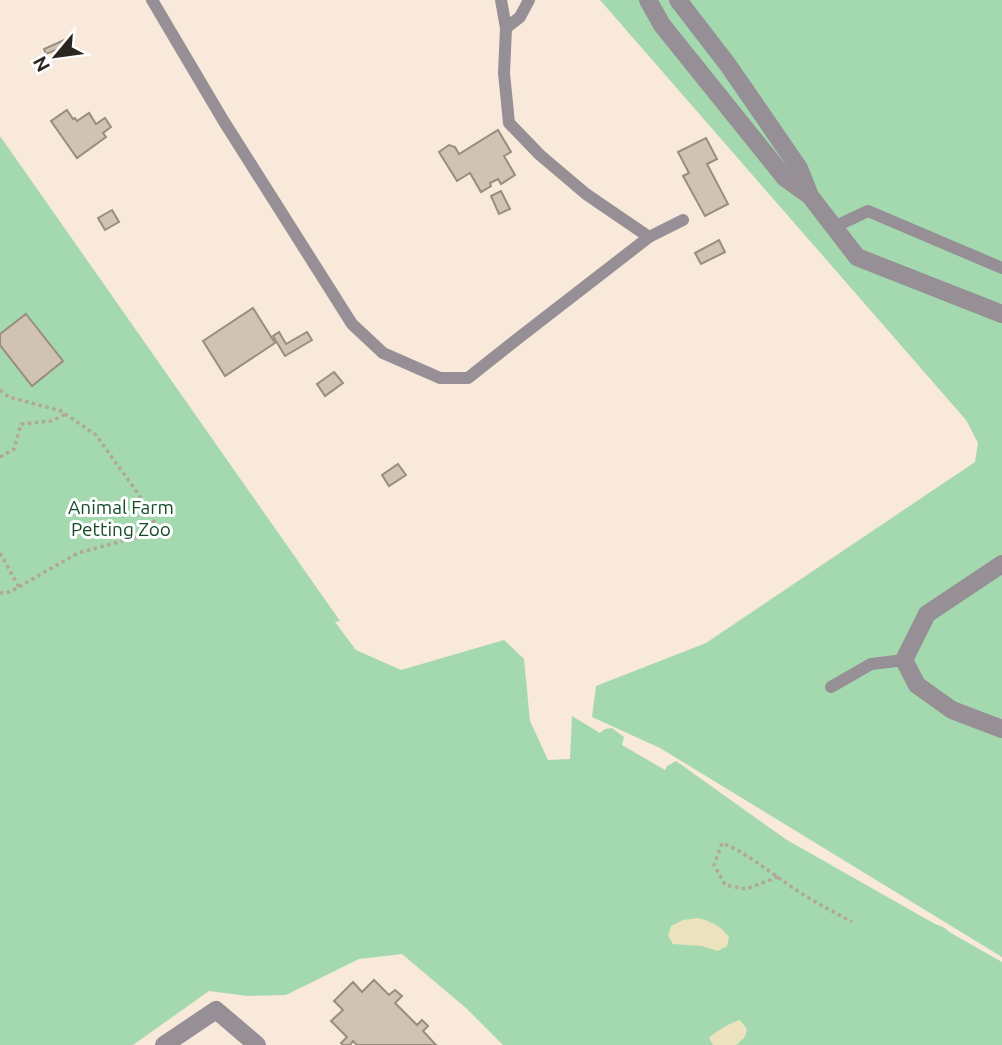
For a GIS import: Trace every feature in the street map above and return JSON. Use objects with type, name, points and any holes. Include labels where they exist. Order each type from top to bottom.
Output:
[{"type":"street","points":[[648,0],[662,25],[785,178],[810,196]]},
{"type":"street","points":[[678,0],[728,65],[799,168],[810,196],[857,257],[1002,314]]},
{"type":"street","points":[[708,81],[728,65]]},
{"type":"street","points":[[1002,564],[927,614],[904,660],[917,685],[952,710],[1002,729]]},
{"type":"street","points":[[164,1045],[216,1010],[257,1045]]},
{"type":"lane","points":[[152,0],[223,120],[352,324],[383,353],[440,378],[468,378],[649,237],[684,220]]},
{"type":"lane","points":[[501,0],[506,28],[504,73],[509,123],[540,155],[577,186],[649,237]]},
{"type":"lane","points":[[506,28],[520,17],[529,0]]},
{"type":"lane","points":[[834,227],[868,211],[1002,268]]},
{"type":"lane","points":[[831,687],[871,664],[904,660]]},
{"type":"path","points":[[0,390],[9,397],[61,411],[96,435],[139,495],[159,531],[78,553],[10,592],[0,593]]},
{"type":"path","points":[[0,457],[14,449],[21,424],[51,421],[66,414]]},
{"type":"path","points":[[0,553],[19,587]]},
{"type":"path","points":[[778,877],[746,889],[724,885],[714,865],[722,843],[738,850],[778,877],[804,895],[852,922]]},
{"type":"green space","points":[[600,0],[1002,0],[1002,957],[660,748],[592,717],[596,686],[706,643],[975,462],[978,443],[966,420]]},
{"type":"green space","name":"Animal Farm Petting Zoo","points":[[0,136],[340,621],[335,622],[356,650],[401,670],[504,640],[524,659],[530,721],[548,760],[570,759],[572,716],[600,733],[612,728],[624,737],[622,745],[665,770],[676,761],[787,840],[1002,962],[1002,1045],[503,1045],[466,1008],[402,954],[359,959],[286,995],[248,996],[209,991],[133,1045],[0,1045]]},
{"type":"sand","points":[[698,918],[723,930],[729,937],[727,946],[718,951],[702,946],[673,944],[668,936],[671,926],[683,920]]},
{"type":"sand","points":[[740,1020],[747,1029],[745,1037],[736,1045],[713,1045],[709,1038],[711,1036]]},
{"type":"building","points":[[64,40],[66,46],[46,54],[44,49]]},
{"type":"building","points":[[67,110],[77,121],[89,113],[96,124],[105,118],[111,127],[103,133],[106,137],[77,158],[51,121]]},
{"type":"building","points":[[498,130],[511,152],[504,156],[515,175],[501,184],[498,179],[490,183],[491,186],[481,192],[470,173],[457,181],[439,152],[449,145],[455,147],[459,154]]},
{"type":"building","points":[[706,138],[717,159],[707,164],[728,204],[705,216],[683,176],[689,173],[678,152]]},
{"type":"building","points":[[501,191],[510,209],[499,214],[491,196]]},
{"type":"building","points":[[112,210],[119,222],[105,230],[98,218]]},
{"type":"building","points":[[719,240],[725,252],[701,264],[695,253]]},
{"type":"building","points":[[253,308],[275,343],[225,376],[203,341]]},
{"type":"building","points":[[26,314],[63,361],[32,386],[0,345],[0,334]]},
{"type":"building","points":[[279,332],[286,344],[307,332],[312,340],[285,356],[273,336]]},
{"type":"building","points":[[334,372],[343,383],[325,396],[317,384]]},
{"type":"building","points":[[398,464],[406,475],[389,486],[382,475]]},
{"type":"building","points":[[374,980],[389,995],[395,990],[402,996],[395,1003],[417,1025],[422,1020],[428,1026],[423,1031],[436,1045],[357,1045],[353,1041],[350,1045],[341,1043],[347,1037],[331,1021],[343,1010],[334,1001],[353,982],[362,992]]}]
